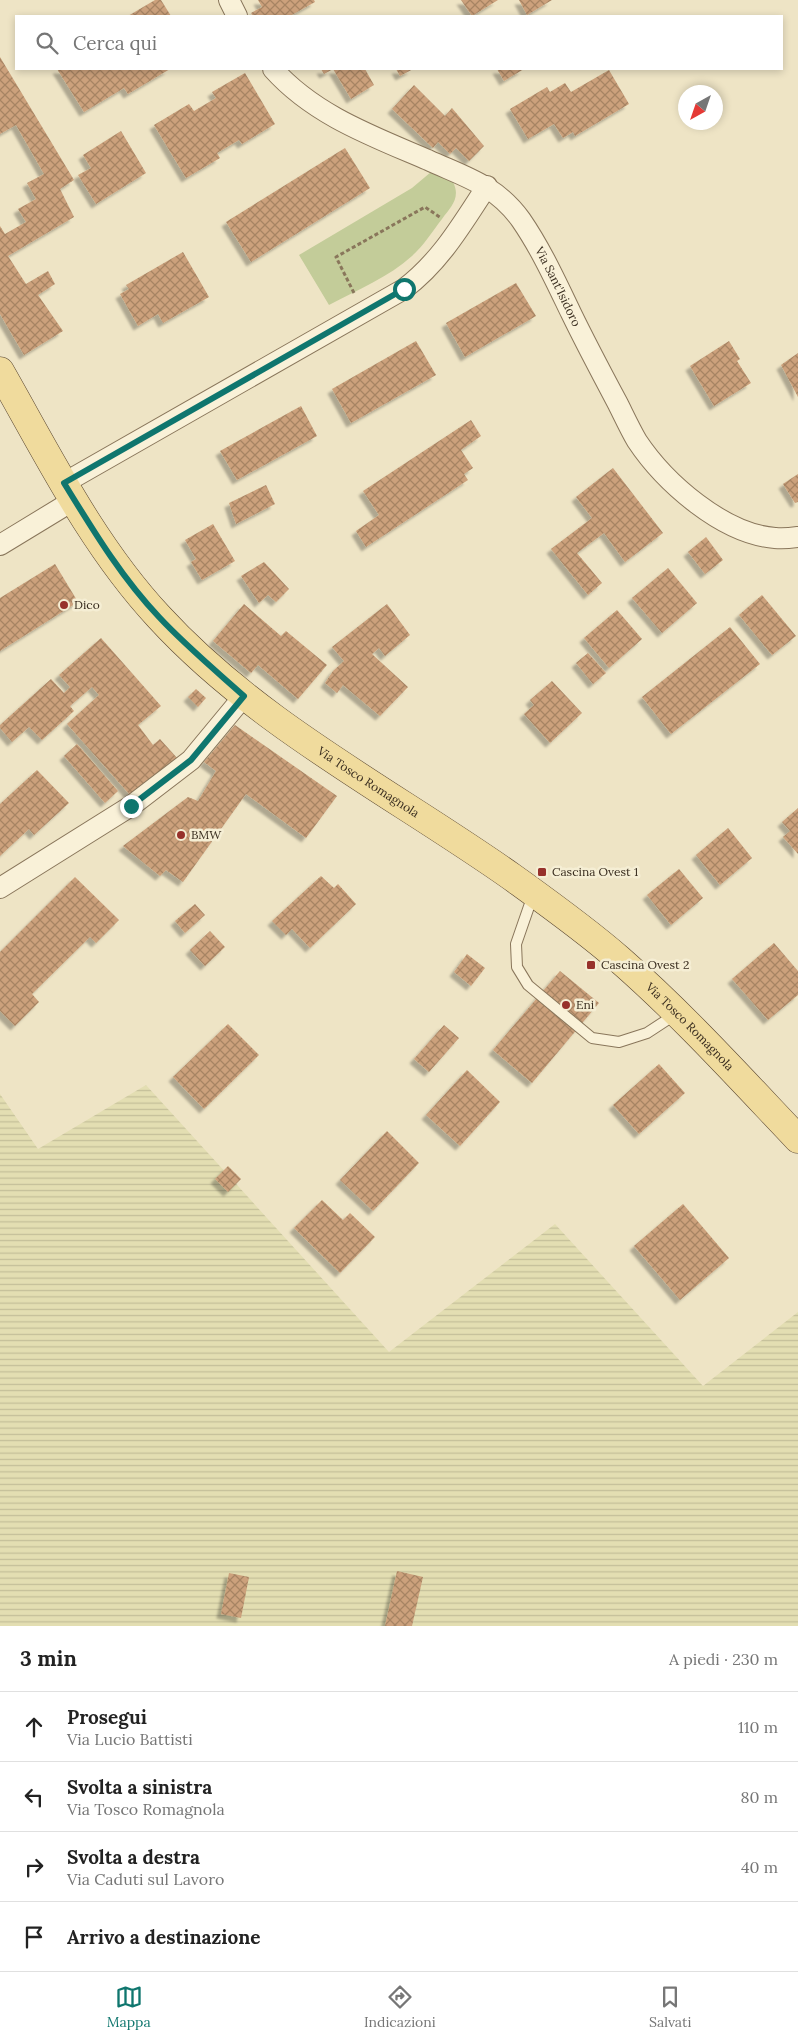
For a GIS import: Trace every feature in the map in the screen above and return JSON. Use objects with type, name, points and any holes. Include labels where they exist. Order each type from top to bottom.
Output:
[{"type":"main road","name":"Via Tosco Romagnola","points":[[0,371],[69,492],[102,545],[139,594],[182,640],[244,696],[340,763],[488,861],[618,958],[676,1013],[798,1139]]},
{"type":"street","points":[[229,0],[236,15]]},
{"type":"street","name":"Via Sant'Isidoro","points":[[274,70],[300,95],[352,127],[487,186],[505,201],[521,220],[546,261],[637,441],[662,472],[680,491],[700,507],[725,522],[747,531],[775,538],[798,538]]},
{"type":"street","points":[[0,545],[69,492],[363,312],[404,289],[430,267],[458,230],[487,186]]},
{"type":"street","points":[[0,888],[131,806],[191,760],[244,696]]},
{"type":"lane","points":[[534,894],[516,944],[517,967],[528,985],[592,1038],[619,1042],[647,1033],[676,1013]]},
{"type":"path","points":[[363,312],[336,256],[425,207],[458,230]]},
{"type":"shaded area","points":[[146,1085],[389,1352],[555,1224],[703,1386],[798,1312],[798,1626],[0,1626],[0,1094],[38,1149]]},
{"type":"green space","points":[[431,172],[453,182],[456,193],[452,206],[428,238],[403,264],[372,283],[329,305],[299,255],[412,188]]},
{"type":"building","points":[[155,0],[161,0],[170,15],[130,15]]},
{"type":"building","points":[[258,0],[314,0],[315,2],[292,15],[252,15],[251,13],[262,7]]},
{"type":"building","points":[[461,0],[498,0],[474,15],[471,15]]},
{"type":"building","points":[[519,0],[552,0],[527,15]]},
{"type":"building","points":[[0,57],[74,180],[60,189],[74,217],[8,256],[26,284],[48,271],[55,284],[38,295],[63,331],[24,355],[0,314],[0,226],[5,234],[26,222],[18,209],[36,199],[27,183],[44,174],[16,125],[0,134]]},
{"type":"building","points":[[58,70],[168,70],[128,94],[124,88],[84,112]]},
{"type":"building","points":[[322,70],[331,70],[324,74]]},
{"type":"building","points":[[334,70],[366,70],[374,85],[351,99]]},
{"type":"building","points":[[397,70],[411,70],[400,76]]},
{"type":"building","points":[[498,70],[522,70],[504,81]]},
{"type":"building","points":[[609,70],[629,104],[575,136],[573,132],[563,138],[554,124],[528,139],[510,109],[547,87],[550,92],[565,83],[571,92]]},
{"type":"building","points":[[245,73],[275,124],[242,144],[239,140],[217,153],[220,158],[186,178],[154,125],[189,104],[194,111],[216,98],[212,92]]},
{"type":"building","points":[[414,85],[445,116],[452,108],[484,146],[469,161],[456,148],[450,154],[438,142],[433,148],[392,109]]},
{"type":"building","points":[[121,131],[146,173],[96,204],[78,175],[91,168],[83,155]]},
{"type":"building","points":[[345,148],[370,188],[251,262],[226,222]]},
{"type":"building","points":[[183,252],[209,297],[163,323],[158,314],[138,326],[120,294],[129,289],[126,285]]},
{"type":"building","points":[[516,283],[536,316],[465,357],[446,323]]},
{"type":"building","points":[[416,341],[436,375],[351,423],[332,389]]},
{"type":"building","points":[[729,341],[740,359],[737,361],[751,383],[714,406],[690,366]]},
{"type":"building","points":[[798,353],[798,397],[781,365]]},
{"type":"building","points":[[301,406],[317,436],[237,480],[220,451]]},
{"type":"building","points":[[471,420],[481,436],[461,450],[473,468],[464,474],[468,480],[366,547],[356,531],[379,515],[363,491]]},
{"type":"building","points":[[613,468],[663,533],[625,562],[604,533],[577,553],[602,583],[588,595],[551,549],[592,518],[576,497]]},
{"type":"building","points":[[798,474],[798,502],[795,503],[783,484]]},
{"type":"building","points":[[266,485],[275,504],[236,524],[229,503]]},
{"type":"building","points":[[213,524],[235,561],[202,580],[191,562],[196,559],[185,540]]},
{"type":"building","points":[[706,537],[723,560],[705,574],[688,552]]},
{"type":"building","points":[[264,562],[289,589],[276,602],[268,595],[259,603],[241,576]]},
{"type":"building","points":[[55,564],[78,602],[0,651],[0,598]]},
{"type":"building","points":[[668,568],[697,603],[662,633],[632,598]]},
{"type":"building","points":[[762,595],[796,636],[772,655],[739,615]]},
{"type":"building","points":[[244,604],[281,636],[286,631],[327,665],[298,699],[258,665],[251,673],[213,641]]},
{"type":"building","points":[[387,604],[410,635],[385,656],[379,648],[372,654],[408,687],[380,716],[343,685],[337,693],[325,683],[333,671],[344,661],[332,647]]},
{"type":"building","points":[[617,610],[642,639],[609,668],[584,638]]},
{"type":"building","points":[[730,627],[760,664],[671,734],[642,697]]},
{"type":"building","points":[[101,638],[161,706],[138,725],[153,745],[160,739],[178,759],[131,796],[67,724],[99,695],[92,687],[70,706],[74,711],[42,740],[29,727],[12,742],[0,728],[0,725],[51,679],[64,693],[70,687],[59,675]]},
{"type":"building","points":[[588,653],[606,673],[593,684],[576,663]]},
{"type":"building","points":[[552,681],[582,713],[550,743],[524,714],[534,705],[530,700]]},
{"type":"building","points":[[196,689],[206,698],[198,707],[188,697]]},
{"type":"building","points":[[235,725],[337,796],[306,838],[246,794],[183,882],[166,870],[160,876],[123,846],[188,797],[198,801],[216,771],[204,762]]},
{"type":"building","points":[[77,744],[118,791],[105,803],[64,756]]},
{"type":"building","points":[[37,770],[69,803],[34,835],[29,829],[0,856],[0,804]]},
{"type":"building","points":[[798,808],[798,854],[783,837],[790,831],[782,822]]},
{"type":"building","points":[[728,828],[752,858],[720,885],[696,855]]},
{"type":"building","points":[[679,869],[703,898],[671,925],[647,895]]},
{"type":"building","points":[[321,876],[334,888],[338,884],[356,904],[310,948],[292,929],[286,935],[272,921]]},
{"type":"building","points":[[75,877],[119,920],[96,943],[90,937],[32,994],[39,1002],[15,1026],[0,1011],[0,952]]},
{"type":"building","points":[[195,904],[205,915],[185,933],[175,921]]},
{"type":"building","points":[[210,931],[225,947],[205,966],[190,950]]},
{"type":"building","points":[[774,943],[798,971],[798,995],[768,1020],[732,979]]},
{"type":"building","points":[[467,954],[485,968],[471,986],[454,972]]},
{"type":"building","points":[[560,971],[599,1003],[532,1083],[493,1050]]},
{"type":"building","points":[[228,1024],[259,1055],[204,1109],[173,1077]]},
{"type":"building","points":[[444,1025],[459,1038],[429,1072],[414,1059]]},
{"type":"building","points":[[659,1064],[685,1093],[639,1134],[613,1105]]},
{"type":"building","points":[[467,1070],[500,1102],[460,1146],[426,1115]]},
{"type":"building","points":[[387,1131],[419,1163],[373,1211],[340,1180]]},
{"type":"building","points":[[228,1166],[241,1179],[228,1192],[215,1179]]},
{"type":"building","points":[[322,1200],[343,1220],[350,1213],[375,1237],[340,1273],[294,1228]]},
{"type":"building","points":[[683,1204],[729,1258],[680,1300],[634,1246]]},
{"type":"building","points":[[397,1571],[423,1577],[412,1626],[385,1626]]},
{"type":"building","points":[[229,1573],[249,1577],[241,1618],[221,1614]]},
{"type":"place","name":"Dico","points":[[64,605]]},
{"type":"place","name":"BMW","points":[[181,835]]},
{"type":"place","name":"Cascina Ovest 1","points":[[542,872]]},
{"type":"place","name":"Cascina Ovest 2","points":[[591,965]]},
{"type":"place","name":"Eni","points":[[566,1005]]},
{"type":"route","points":[[131,806],[191,760],[244,696],[182,640],[139,594],[102,545],[64,483],[404,289]]}]
